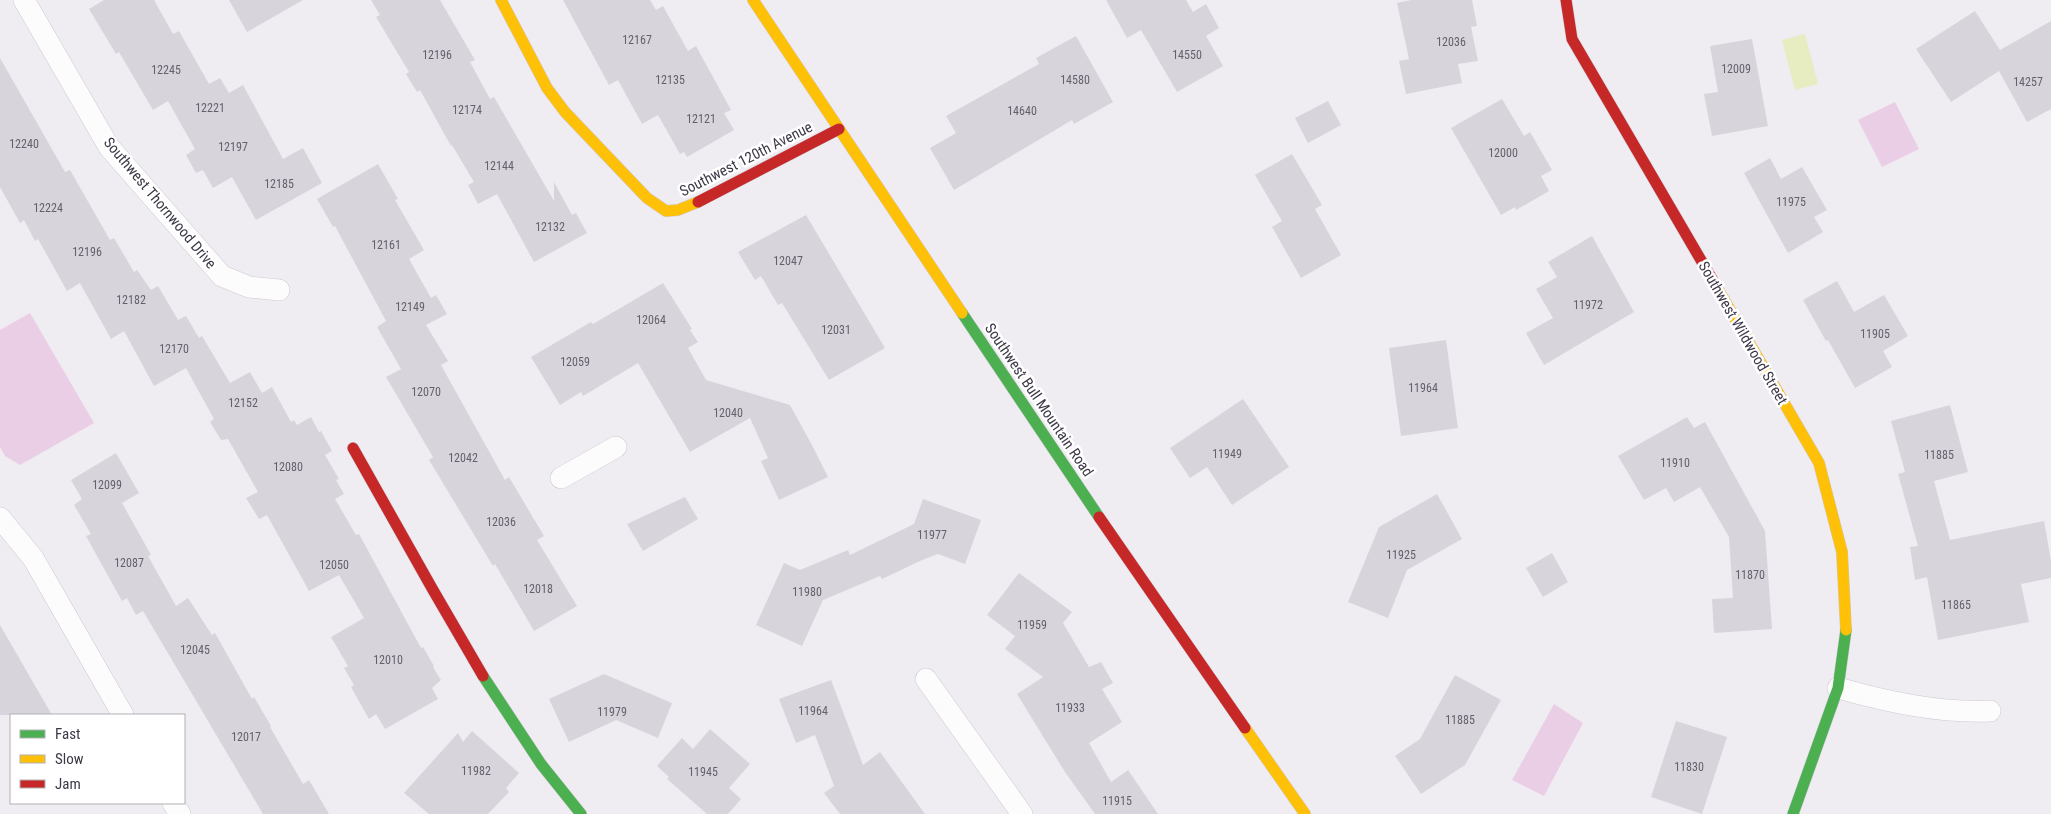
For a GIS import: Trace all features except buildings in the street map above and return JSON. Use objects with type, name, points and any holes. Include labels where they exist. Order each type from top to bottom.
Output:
[{"type":"street","name":"Southwest Thornwood Drive","points":[[24,0],[109,147],[222,276],[249,287],[279,290]]},
{"type":"street","name":"Southwest 120th Avenue","points":[[501,0],[547,88],[565,112],[647,198],[666,211],[678,210],[691,205],[839,128]]},
{"type":"street","name":"Southwest Bull Mountain Road","points":[[753,0],[1128,561],[1305,814]]},
{"type":"street","name":"Southwest Wildwood Street","points":[[1566,0],[1572,39],[1819,463],[1842,552],[1847,623],[1838,688],[1794,814]]},
{"type":"street","points":[[561,478],[616,447]]},
{"type":"street","points":[[353,448],[445,614],[518,732],[537,761],[581,814]]},
{"type":"street","points":[[0,518],[33,558],[122,714]]},
{"type":"street","points":[[926,679],[1022,814]]},
{"type":"street","points":[[1838,688],[1925,708],[1964,712],[1990,710]]},
{"type":"shaded area","points":[[1805,34],[1818,84],[1795,90],[1782,40]]},
{"type":"shaded area","points":[[1895,102],[1919,149],[1882,167],[1858,120]]},
{"type":"shaded area","points":[[30,313],[94,423],[20,465],[5,456],[0,447],[0,330]]},
{"type":"shaded area","points":[[1554,704],[1583,723],[1544,796],[1512,780]]},
{"type":"traffic: fast","points":[[962,313],[1099,517]]},
{"type":"traffic: fast","points":[[1793,814],[1838,688],[1846,630]]},
{"type":"traffic: fast","points":[[483,676],[541,764],[581,814]]},
{"type":"traffic: slow","points":[[501,0],[547,88],[565,112],[647,198],[666,211],[678,210],[698,202]]},
{"type":"traffic: slow","points":[[753,0],[962,313]]},
{"type":"traffic: slow","points":[[1712,279],[1819,463],[1842,552],[1846,630]]},
{"type":"traffic: slow","points":[[1245,728],[1305,814]]},
{"type":"traffic: jam","points":[[1566,0],[1572,39],[1712,279]]},
{"type":"traffic: jam","points":[[698,202],[839,129]]},
{"type":"traffic: jam","points":[[353,448],[483,676]]},
{"type":"traffic: jam","points":[[1099,517],[1245,728]]}]
